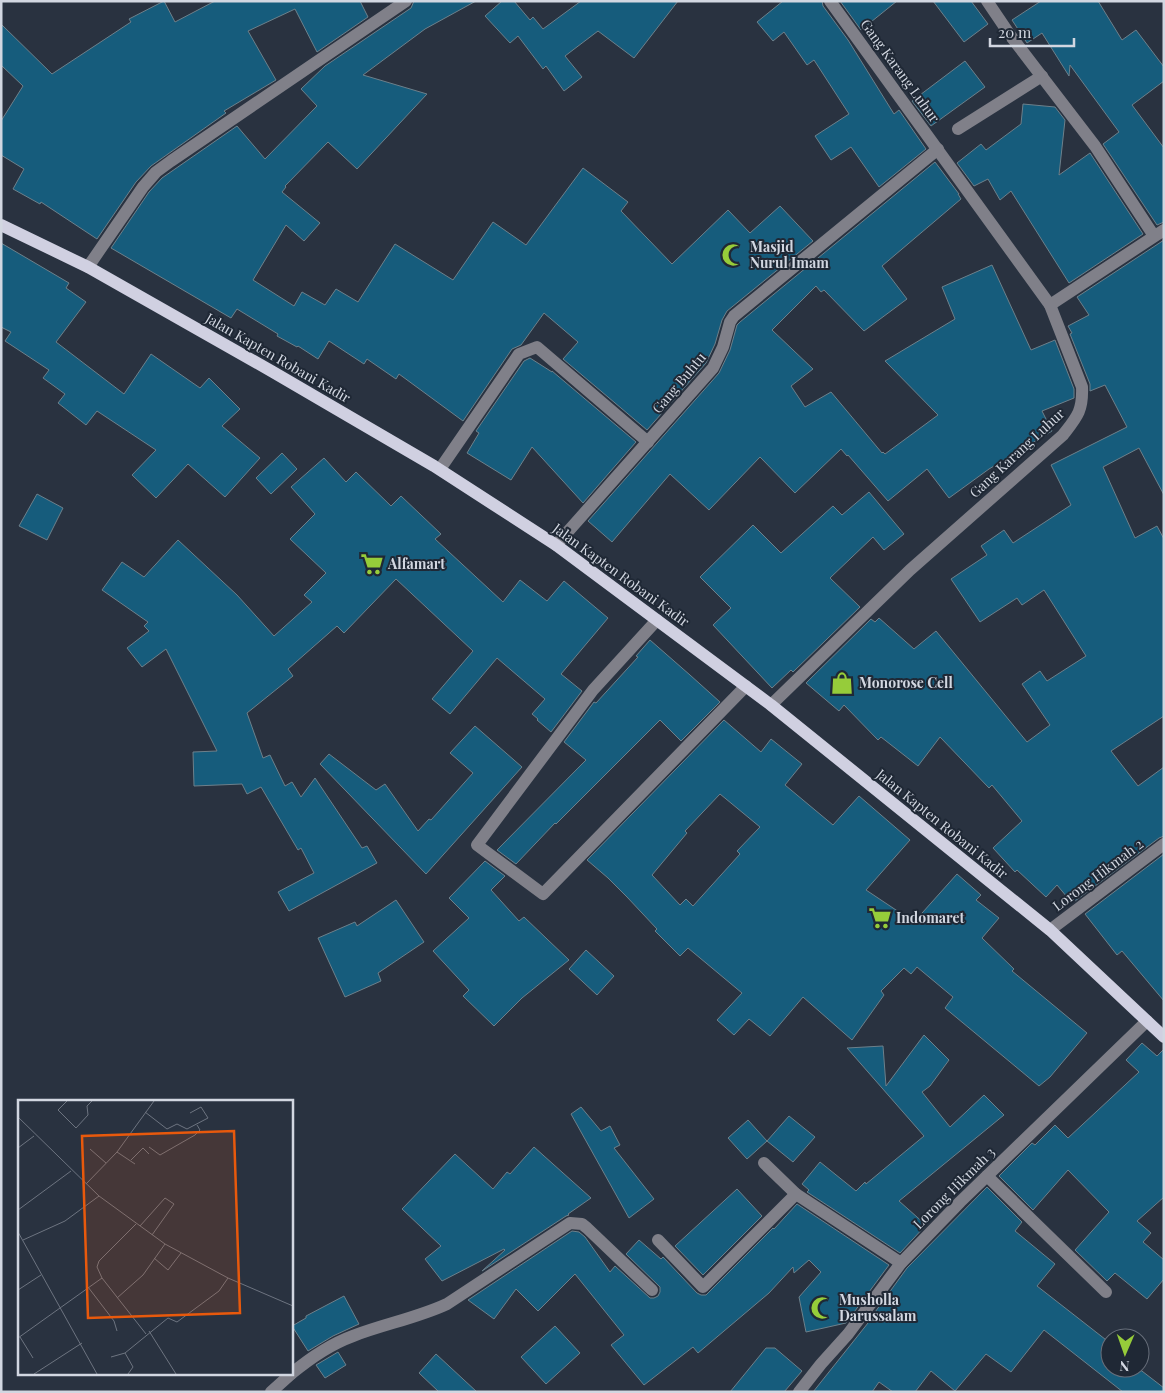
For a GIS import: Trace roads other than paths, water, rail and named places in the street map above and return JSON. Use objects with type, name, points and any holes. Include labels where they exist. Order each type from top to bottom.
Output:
[{"type":"main road","name":"Jalan Kapten Robani Kadir","points":[[1,225],[88,267],[281,376],[440,470],[556,545],[771,705],[1050,930],[1164,1037]]},
{"type":"street","points":[[88,267],[143,187],[156,172],[406,1]]},
{"type":"street","name":"Gang Karang Luhur","points":[[771,705],[910,570],[1063,434],[1077,417],[1082,399],[1082,387],[1050,305],[830,1]]},
{"type":"street","points":[[987,1],[1159,233],[1050,305]]},
{"type":"street","points":[[958,128],[1042,76]]},
{"type":"street","name":"Gang Buhtu","points":[[556,545],[713,368],[734,316],[938,149]]},
{"type":"street","points":[[440,470],[519,354],[537,347],[648,442]]},
{"type":"street","points":[[657,620],[593,690],[477,845],[543,894],[746,686]]},
{"type":"street","name":"Lorong Hikmah 2","points":[[1050,930],[1164,844]]},
{"type":"street","name":"Lorong Hikmah 3","points":[[799,1392],[848,1334],[901,1263],[987,1176],[1147,1021]]},
{"type":"street","points":[[764,1163],[796,1194],[901,1263]]},
{"type":"street","points":[[987,1176],[1106,1292]]},
{"type":"street","points":[[658,1240],[703,1286],[796,1194]]},
{"type":"street","points":[[292,1373],[326,1350],[351,1337],[429,1313],[447,1304],[570,1223],[582,1224],[588,1228],[652,1290]]},
{"type":"street","points":[[271,1392],[289,1376]]},
{"type":"place","name":"Masjid Nurul Imam","points":[[733,255]]},
{"type":"place","name":"Alfamart","points":[[372,564]]},
{"type":"place","name":"Monorose Cell","points":[[842,683]]},
{"type":"place","name":"Indomaret","points":[[880,918]]},
{"type":"place","name":"Musholla Darussalam","points":[[822,1308]]}]
